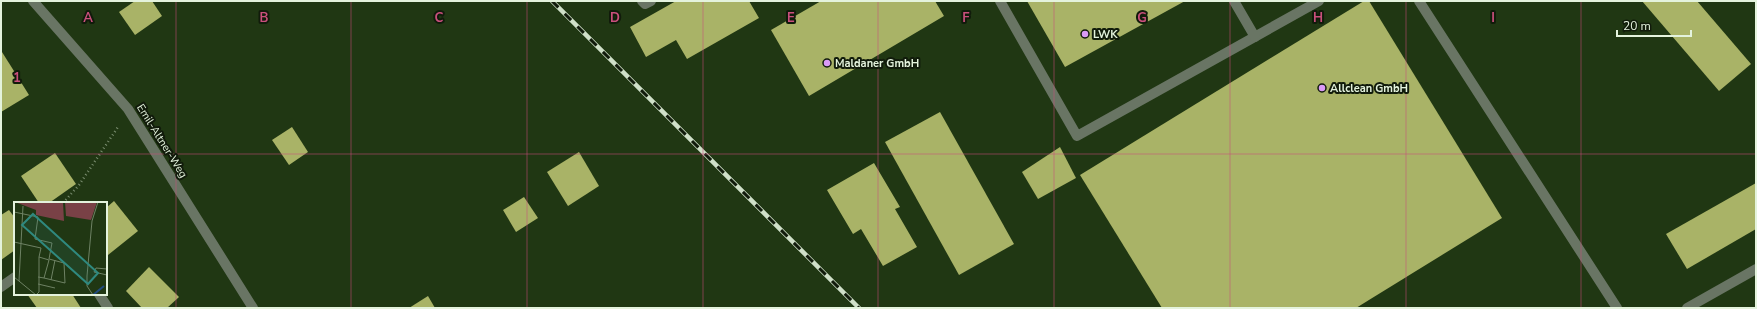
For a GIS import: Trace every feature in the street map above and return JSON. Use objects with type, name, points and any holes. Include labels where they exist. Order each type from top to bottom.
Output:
[{"type":"street","name":"Emil-Altner-Weg","points":[[33,1],[128,110],[253,308]]},
{"type":"street","points":[[642,1],[645,4],[651,1]]},
{"type":"street","points":[[1000,1],[1077,136],[1319,1]]},
{"type":"street","points":[[1234,1],[1255,36]]},
{"type":"street","points":[[1419,1],[1617,308]]},
{"type":"street","points":[[1687,308],[1756,269]]},
{"type":"street","points":[[1,287],[14,278]]},
{"type":"street","points":[[100,295],[108,308]]},
{"type":"path","points":[[64,202],[79,185],[128,110]]},
{"type":"building","points":[[135,1],[152,1],[162,16],[135,35],[119,12]]},
{"type":"building","points":[[676,1],[749,1],[759,18],[687,59],[676,40],[646,57],[630,27]]},
{"type":"building","name":"Maldaner GmbH","points":[[821,1],[935,1],[944,16],[809,96],[771,30]]},
{"type":"building","name":"LWK","points":[[1027,1],[1185,1],[1065,67]]},
{"type":"building","name":"Allclean GmbH","points":[[1364,1],[1369,1],[1502,218],[1356,308],[1162,308],[1080,175]]},
{"type":"building","points":[[1642,1],[1697,1],[1751,64],[1719,91]]},
{"type":"building","points":[[1,52],[29,95],[1,112]]},
{"type":"building","points":[[940,112],[1014,244],[959,275],[885,142]]},
{"type":"building","points":[[292,127],[308,152],[289,165],[272,140]]},
{"type":"building","points":[[1060,147],[1076,178],[1038,199],[1022,172]]},
{"type":"building","points":[[579,152],[599,186],[568,206],[547,172]]},
{"type":"building","points":[[55,153],[76,184],[50,202],[38,202],[21,176]]},
{"type":"building","points":[[874,163],[900,207],[895,209],[917,247],[883,266],[861,229],[853,234],[827,190]]},
{"type":"building","points":[[1756,183],[1756,229],[1687,269],[1666,234]]},
{"type":"building","points":[[524,197],[538,218],[516,232],[503,210]]},
{"type":"building","points":[[114,201],[138,231],[108,255],[107,254],[107,207]]},
{"type":"building","points":[[9,210],[14,217],[14,251],[1,260],[1,215]]},
{"type":"building","points":[[149,267],[179,297],[167,308],[142,308],[126,291]]},
{"type":"building","points":[[28,295],[73,295],[81,308],[37,308]]},
{"type":"building","points":[[428,296],[435,308],[409,308]]},
{"type":"railway","points":[[552,1],[859,308]]},
{"type":"place","name":"LWK","points":[[1085,34]]},
{"type":"place","name":"Maldaner GmbH","points":[[827,63]]},
{"type":"place","name":"Allclean GmbH","points":[[1322,88]]}]
